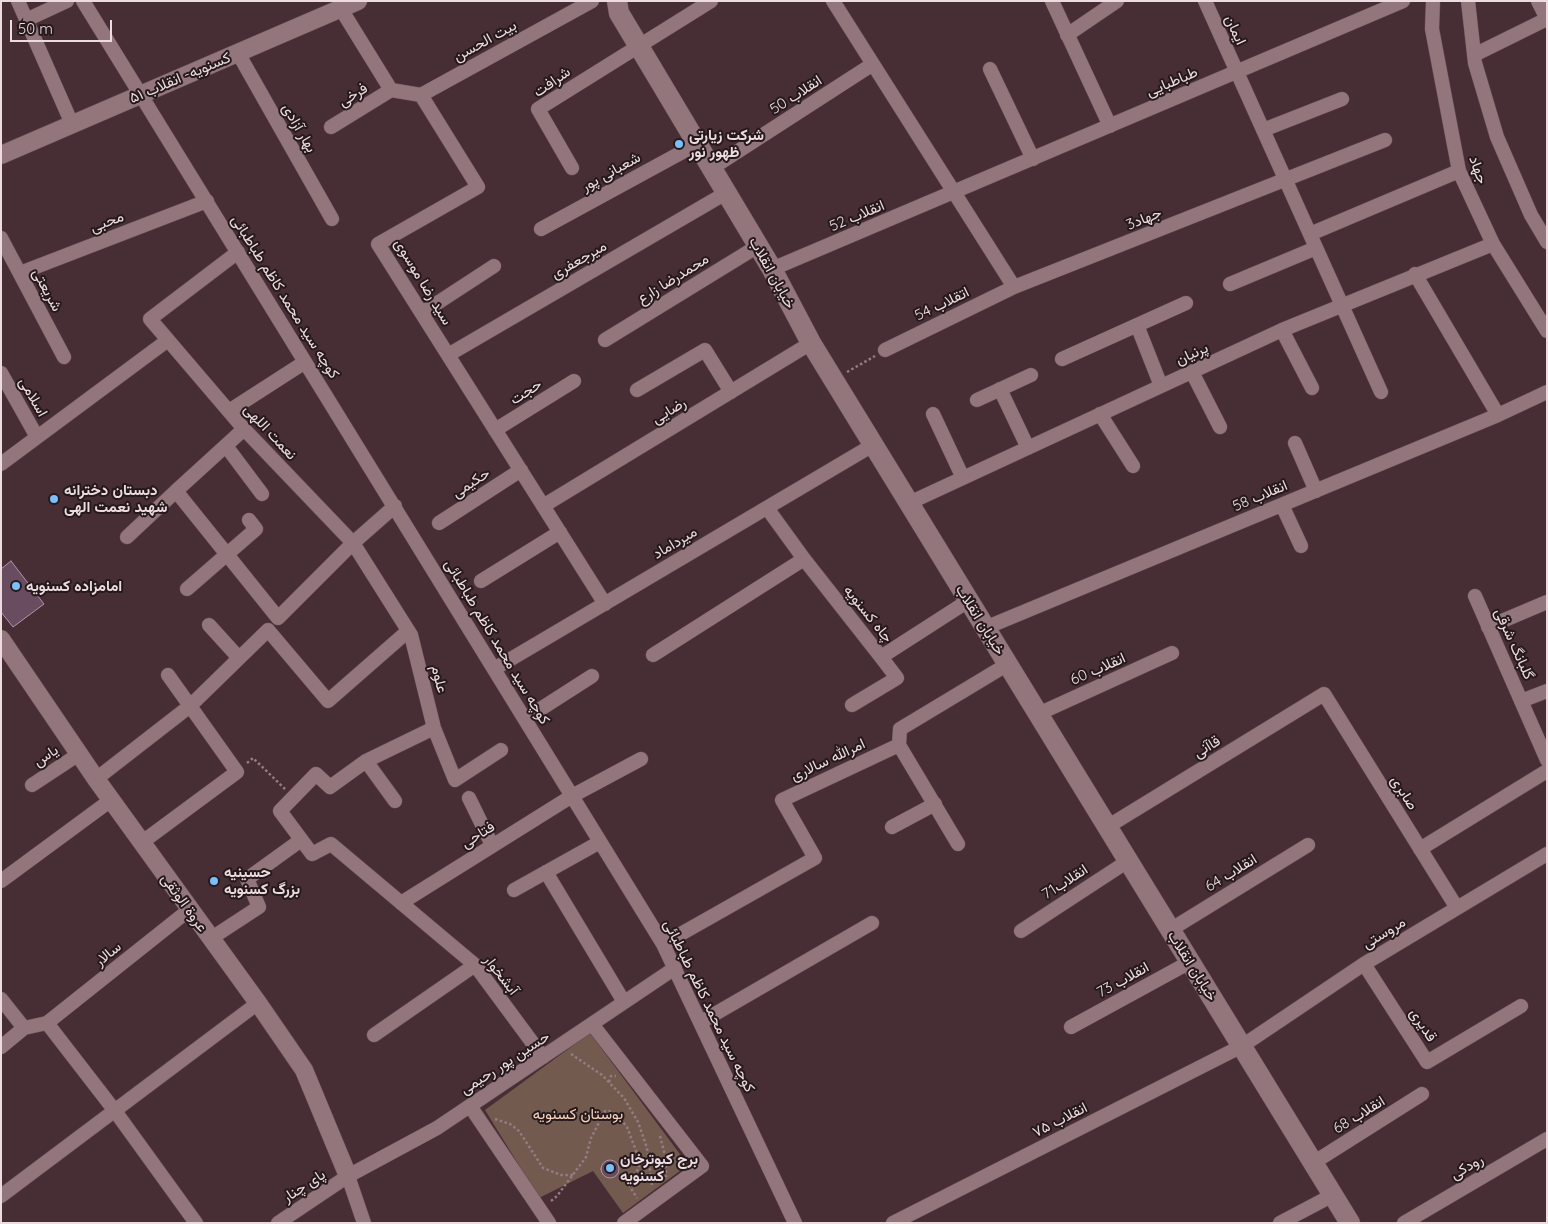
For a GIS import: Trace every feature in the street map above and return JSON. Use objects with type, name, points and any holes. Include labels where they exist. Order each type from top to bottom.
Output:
[{"type":"main road","name":"خیابان انقلاب","points":[[603,1],[618,7],[638,45],[772,269],[833,380],[1350,1223]]},
{"type":"street","points":[[18,1],[72,124]]},
{"type":"street","points":[[26,20],[67,1]]},
{"type":"street","name":"کوچه سید محمد کاظم طباطبائی","points":[[83,1],[662,944],[701,1022],[795,1223]]},
{"type":"street","name":"کسنویه- انقلاب ۵۱","points":[[1,154],[358,1]]},
{"type":"street","name":"بیت الحسن","points":[[421,94],[592,1]]},
{"type":"street","points":[[638,45],[711,1]]},
{"type":"street","points":[[833,1],[1014,287]]},
{"type":"street","points":[[1052,1],[1110,126]]},
{"type":"street","points":[[1067,35],[1117,1]]},
{"type":"street","name":"ایمان","points":[[1205,1],[1237,72]]},
{"type":"street","name":"طباطبایی","points":[[954,192],[1402,1]]},
{"type":"street","name":"جهاد","points":[[1433,1],[1432,28],[1459,171],[1493,244],[1547,332]]},
{"type":"street","name":"جهاد","points":[[1468,1],[1474,55],[1497,137],[1531,215],[1547,242]]},
{"type":"street","points":[[1474,55],[1547,19],[1538,1]]},
{"type":"street","points":[[341,9],[391,90],[421,94]]},
{"type":"street","name":"شرافت","points":[[572,168],[538,109],[638,45]]},
{"type":"street","name":"بهار آزادی","points":[[238,53],[332,219]]},
{"type":"street","name":"انقلاب 50","points":[[712,168],[873,64]]},
{"type":"street","points":[[990,69],[1032,159]]},
{"type":"street","points":[[1237,72],[1380,392]]},
{"type":"street","name":"فرخی","points":[[331,127],[391,90]]},
{"type":"street","name":"سید رضا موسوی","points":[[421,94],[478,187],[378,244],[605,604]]},
{"type":"street","points":[[1263,130],[1342,98]]},
{"type":"street","name":"جهاد3","points":[[1014,287],[1385,140]]},
{"type":"street","name":"شعبانی پور","points":[[542,229],[697,144]]},
{"type":"street","points":[[1310,234],[1459,171]]},
{"type":"street","name":"انقلاب 52","points":[[772,269],[954,192]]},
{"type":"street","name":"میرجعفری","points":[[448,355],[726,193]]},
{"type":"street","name":"محبی","points":[[20,273],[206,201]]},
{"type":"street","name":"شریعتی","points":[[1,238],[64,357]]},
{"type":"street","name":"پرنیان","points":[[909,503],[1282,330],[1341,304],[1493,244]]},
{"type":"street","name":"محمدرضا زارع","points":[[605,340],[758,246]]},
{"type":"street","points":[[1230,284],[1316,248]]},
{"type":"street","name":"نعمت اللهی","points":[[238,252],[150,319],[244,429],[354,543]]},
{"type":"street","points":[[422,313],[494,266]]},
{"type":"street","points":[[1416,274],[1498,415]]},
{"type":"street","name":"اتقلاب 54","points":[[885,350],[1014,287]]},
{"type":"street","points":[[1062,359],[1186,303]]},
{"type":"street","points":[[1137,325],[1160,386]]},
{"type":"street","points":[[1282,330],[1312,388]]},
{"type":"street","points":[[1,464],[168,340]]},
{"type":"street","name":"رضایی","points":[[543,506],[811,343]]},
{"type":"street","points":[[637,390],[705,350],[731,392]]},
{"type":"street","points":[[229,411],[305,362]]},
{"type":"street","points":[[1192,372],[1220,427]]},
{"type":"street","name":"اسلامی","points":[[1,373],[37,437]]},
{"type":"street","points":[[977,400],[1031,375]]},
{"type":"street","name":"حجت","points":[[495,430],[574,381]]},
{"type":"street","points":[[1000,389],[1028,448]]},
{"type":"street","name":"انقلاب 58","points":[[985,628],[1498,415],[1547,392]]},
{"type":"street","points":[[933,414],[963,478]]},
{"type":"street","points":[[1100,414],[1133,466]]},
{"type":"street","points":[[127,537],[244,429]]},
{"type":"street","points":[[1295,443],[1316,491]]},
{"type":"street","name":"میرداماد","points":[[494,669],[873,445]]},
{"type":"street","points":[[226,446],[262,494]]},
{"type":"street","name":"حکیمی","points":[[439,523],[521,470]]},
{"type":"street","points":[[176,492],[278,618]]},
{"type":"street","points":[[1282,505],[1301,546]]},
{"type":"street","points":[[96,780],[190,706],[354,543],[394,506]]},
{"type":"street","name":"چاه کسنویه","points":[[767,508],[804,560],[881,657],[968,601]]},
{"type":"street","points":[[187,589],[256,529],[249,520]]},
{"type":"street","points":[[481,582],[560,532]]},
{"type":"street","name":"علوم","points":[[354,543],[411,635],[434,728],[455,780],[501,750]]},
{"type":"street","points":[[652,655],[804,560]]},
{"type":"street","name":"گلبانگ شرقی","points":[[1475,596],[1547,760]]},
{"type":"street","points":[[1488,627],[1547,602]]},
{"type":"street","points":[[209,625],[239,658]]},
{"type":"street","points":[[268,630],[328,701],[408,631]]},
{"type":"street","name":"عروة الوثقی","points":[[1,639],[96,780],[210,939],[258,1002],[304,1070],[348,1176]]},
{"type":"street","name":"انقلاب 60","points":[[1038,714],[1172,653]]},
{"type":"street","points":[[852,705],[897,678],[881,657]]},
{"type":"street","points":[[958,844],[899,745],[900,729],[1008,664]]},
{"type":"street","points":[[141,843],[237,772],[168,675]]},
{"type":"street","points":[[525,719],[592,676]]},
{"type":"street","points":[[1521,701],[1547,691]]},
{"type":"street","name":"قاآنی","points":[[1107,827],[1324,694]]},
{"type":"street","name":"صابری","points":[[1324,694],[1457,908]]},
{"type":"street","points":[[210,939],[260,906],[247,879],[301,840],[280,812],[316,774],[330,788],[366,760],[434,728]]},
{"type":"street","name":"امرالله سالاری","points":[[662,944],[815,858],[782,800],[899,745]]},
{"type":"street","name":"یاس","points":[[32,785],[79,754]]},
{"type":"street","name":"فتاحی","points":[[401,903],[572,796],[641,758]]},
{"type":"street","points":[[366,760],[395,801]]},
{"type":"street","points":[[1420,849],[1547,771]]},
{"type":"street","points":[[469,798],[492,845]]},
{"type":"street","points":[[1,881],[111,800]]},
{"type":"street","points":[[892,827],[935,804]]},
{"type":"street","name":"آبشخوار","points":[[301,840],[312,854],[331,844],[475,966],[543,1057]]},
{"type":"street","points":[[514,890],[600,842]]},
{"type":"street","name":"انقلاب 64","points":[[1170,930],[1308,845]]},
{"type":"street","name":"مروستی","points":[[1242,1046],[1364,964],[1547,854]]},
{"type":"street","name":"انقلاب71","points":[[1021,931],[1128,860]]},
{"type":"street","points":[[546,872],[624,1002]]},
{"type":"street","name":"سالار","points":[[46,1023],[189,910]]},
{"type":"street","points":[[701,1022],[872,923]]},
{"type":"street","name":"انقلاب 73","points":[[1071,1027],[1190,962]]},
{"type":"street","name":"قدیری","points":[[1364,964],[1427,1062],[1521,1006]]},
{"type":"street","points":[[374,1035],[475,966]]},
{"type":"street","name":"حسین پور رحیمی","points":[[348,1176],[436,1128],[675,968]]},
{"type":"street","points":[[1,999],[24,1028]]},
{"type":"street","points":[[1,1196],[258,1002]]},
{"type":"street","points":[[1,1047],[24,1028],[46,1023],[115,1111],[196,1223]]},
{"type":"street","points":[[592,1024],[702,1166],[624,1223]]},
{"type":"street","name":"انقلاب ۷۵","points":[[893,1223],[1242,1046]]},
{"type":"street","name":"انقلاب 68","points":[[1313,1163],[1422,1094]]},
{"type":"street","points":[[470,1106],[549,1223]]},
{"type":"street","name":"رودکی","points":[[1404,1223],[1547,1139]]},
{"type":"street","points":[[348,1176],[364,1223]]},
{"type":"street","name":"پای چنار","points":[[278,1223],[348,1176]]},
{"type":"street","points":[[1280,1223],[1333,1195]]},
{"type":"path","points":[[833,380],[885,350]]},
{"type":"path","points":[[237,772],[253,758],[294,797]]},
{"type":"path","points":[[559,1047],[584,1060],[602,1075],[624,1098],[638,1122],[648,1148],[652,1179],[648,1206]]},
{"type":"path","points":[[540,1210],[557,1196],[586,1158],[590,1138],[605,1111],[617,1114],[627,1127],[638,1156],[639,1167],[627,1182],[648,1206]]},
{"type":"path","points":[[479,1118],[499,1120],[510,1124],[519,1131],[543,1168],[561,1175],[573,1175]]},
{"type":"path","points":[[657,1128],[666,1159],[666,1177],[662,1181]]},
{"type":"path","points":[[652,1179],[658,1182]]},
{"type":"green space","name":"بوستان کسنویه","points":[[590,1033],[688,1165],[623,1213],[593,1171],[539,1198],[485,1110]]},
{"type":"building","name":"امامزاده کسنویه","points":[[11,561],[44,604],[13,627],[1,612],[1,569]]},
{"type":"building","name":"برج کبوترخان کسنویه","points":[[610,1160],[616,1163],[619,1169],[616,1175],[610,1178],[604,1175],[601,1169],[604,1163]]},
{"type":"place","name":"شرکت زیارتی ظهور نور","points":[[679,144]]},
{"type":"place","name":"دبستان دخترانه شهید نعمت الهی","points":[[54,499]]},
{"type":"place","name":"امامزاده کسنویه","points":[[16,586]]},
{"type":"place","name":"حسینیه بزرگ کسنویه","points":[[214,881]]},
{"type":"place","name":"برج کبوترخان کسنویه","points":[[610,1168]]}]
